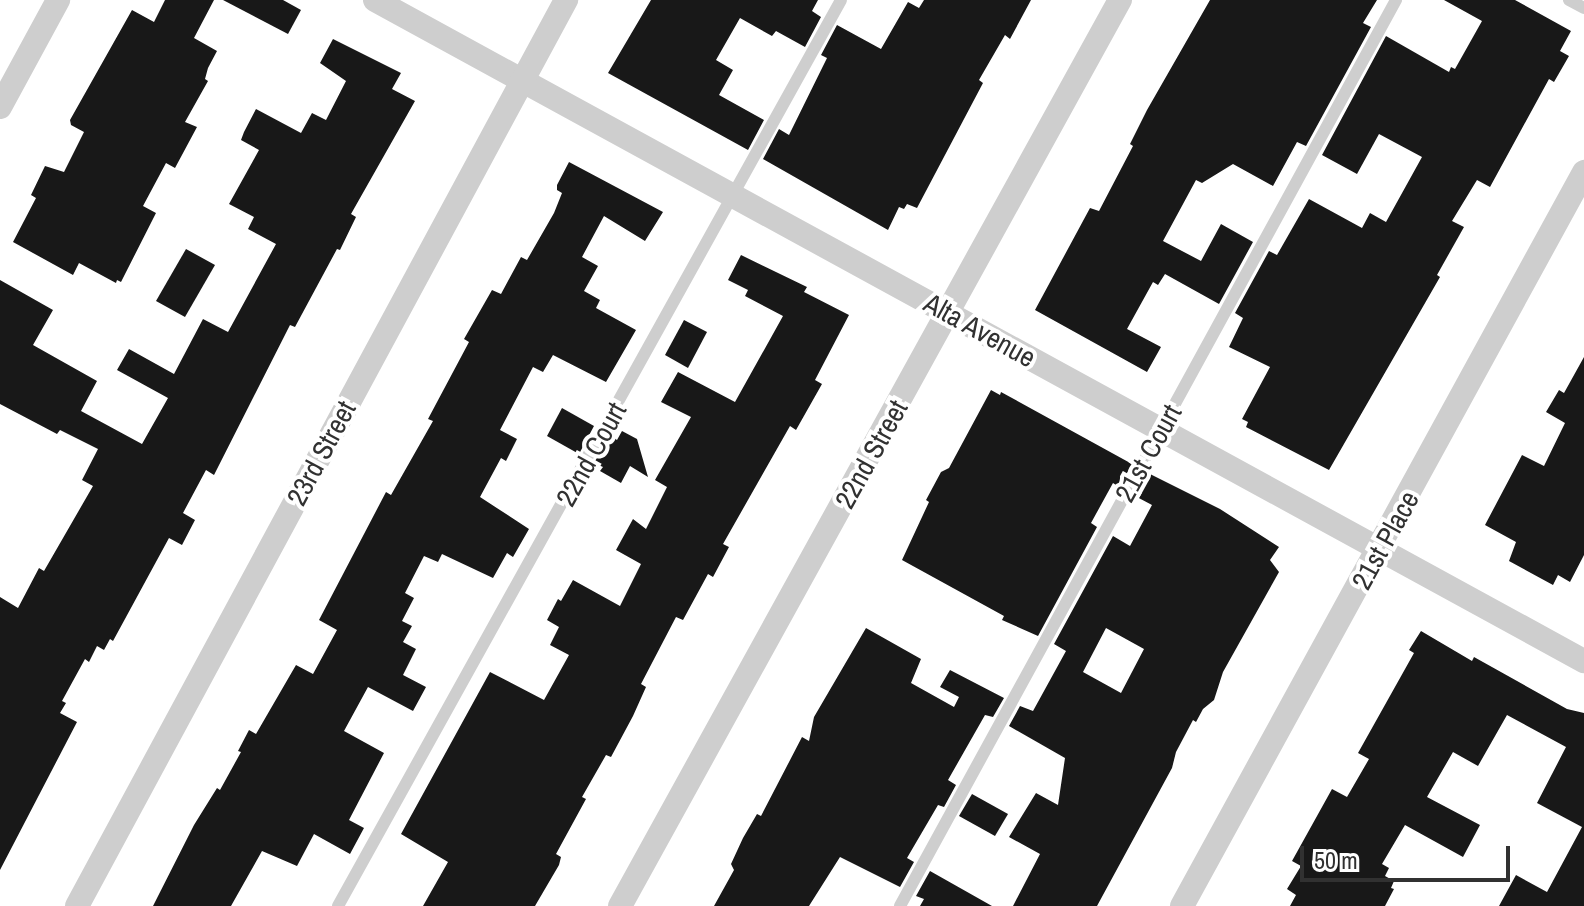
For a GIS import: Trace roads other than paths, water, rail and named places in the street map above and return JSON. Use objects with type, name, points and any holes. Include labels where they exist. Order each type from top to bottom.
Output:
[{"type":"street","points":[[0,107],[58,0]]},
{"type":"street","name":"Alta Avenue","points":[[375,0],[1584,661]]},
{"type":"street","name":"23rd Street","points":[[77,906],[566,0]]},
{"type":"street","name":"22nd Street","points":[[620,906],[1120,0]]},
{"type":"street","name":"21st Place","points":[[1182,906],[1380,551],[1584,172]]},
{"type":"lane","name":"22nd Court","points":[[338,906],[841,0]]},
{"type":"lane","name":"21st Court","points":[[900,906],[1396,0]]},
{"type":"lane","points":[[1569,0],[1584,8]]}]
